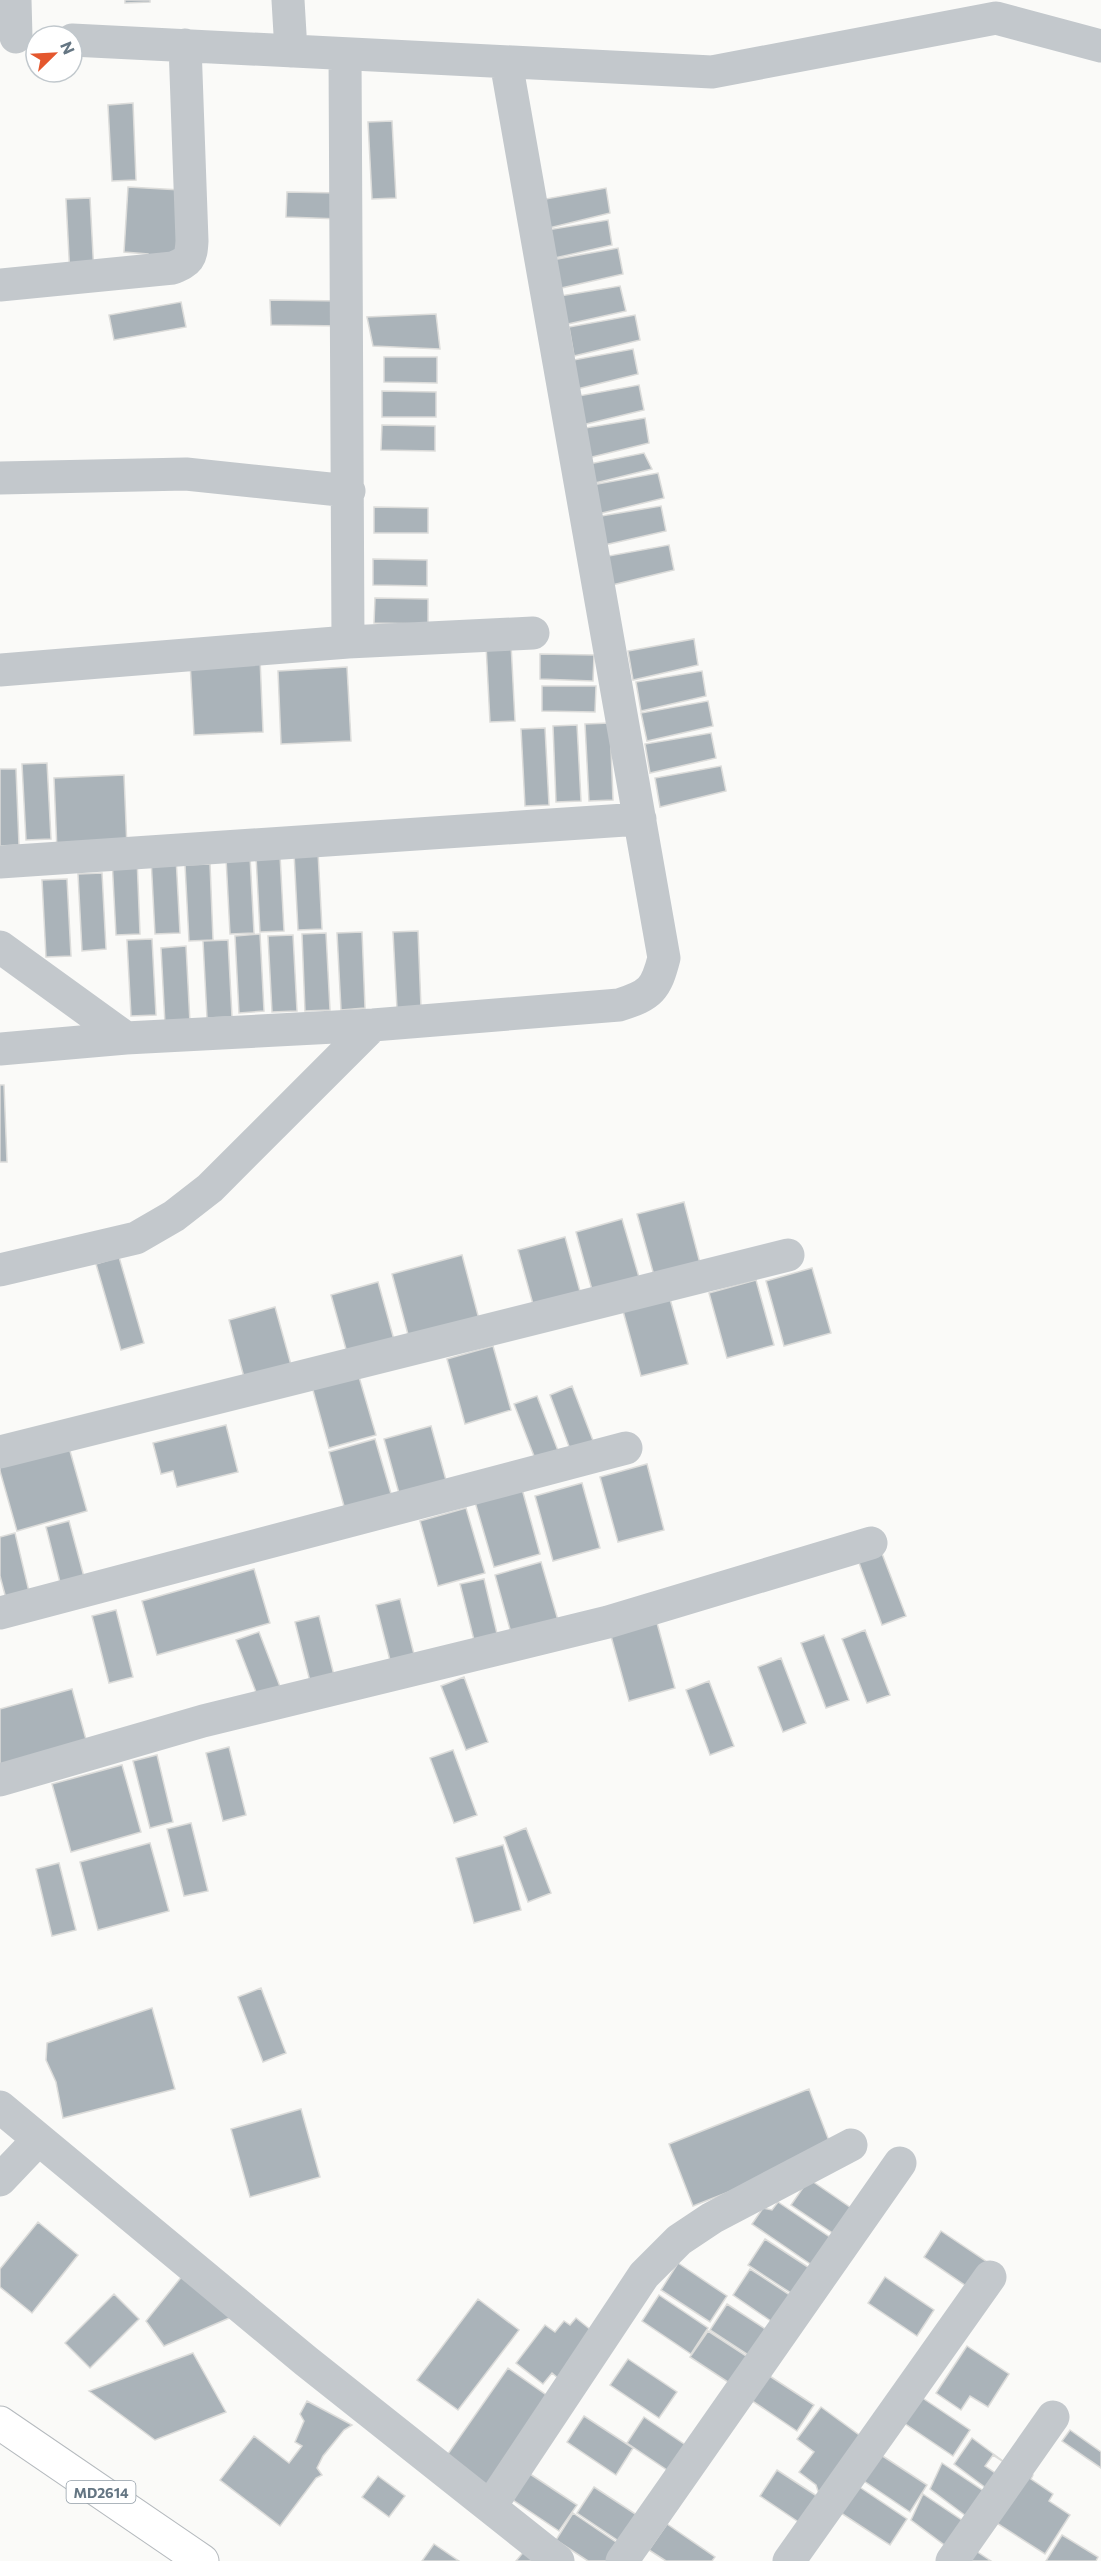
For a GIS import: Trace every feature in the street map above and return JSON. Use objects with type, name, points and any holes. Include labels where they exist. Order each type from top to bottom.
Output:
[{"type":"main road","name":"MD2614","points":[[0,2423],[202,2561]]},
{"type":"street","points":[[15,0],[17,37]]},
{"type":"street","points":[[288,0],[291,51]]},
{"type":"street","points":[[84,41],[712,72],[996,18],[1101,46]]},
{"type":"street","points":[[0,285],[173,268],[188,261],[192,241],[185,45]]},
{"type":"street","points":[[345,54],[348,642]]},
{"type":"street","points":[[0,1049],[126,1038],[373,1025],[619,1005],[646,994],[657,983],[664,958],[506,62]]},
{"type":"street","points":[[0,478],[186,474],[348,491]]},
{"type":"street","points":[[0,670],[348,642],[533,633]]},
{"type":"street","points":[[0,862],[640,819]]},
{"type":"street","points":[[0,947],[126,1038]]},
{"type":"street","points":[[0,1270],[136,1238],[174,1216],[210,1188],[373,1025]]},
{"type":"street","points":[[0,1452],[788,1255]]},
{"type":"street","points":[[0,1614],[626,1448]]},
{"type":"street","points":[[0,1780],[203,1721],[608,1622],[871,1543]]},
{"type":"street","points":[[0,2107],[306,2361],[558,2561]]},
{"type":"street","points":[[0,2180],[38,2140]]},
{"type":"street","points":[[490,2507],[644,2275],[672,2247],[712,2218],[851,2145]]},
{"type":"street","points":[[622,2561],[900,2163]]},
{"type":"street","points":[[789,2561],[990,2277]]},
{"type":"street","points":[[952,2561],[1053,2417]]},
{"type":"building","points":[[125,0],[150,0],[150,2],[125,3]]},
{"type":"building","points":[[133,103],[136,180],[112,181],[108,105]]},
{"type":"building","points":[[392,121],[396,198],[372,199],[368,122]]},
{"type":"building","points":[[128,187],[181,190],[177,263],[148,261],[148,254],[124,252]]},
{"type":"building","points":[[606,188],[610,213],[545,229],[540,200]]},
{"type":"building","points":[[287,192],[340,193],[340,219],[286,217]]},
{"type":"building","points":[[90,198],[94,274],[70,276],[66,199]]},
{"type":"building","points":[[608,220],[612,245],[546,260],[541,231]]},
{"type":"building","points":[[618,248],[623,274],[557,289],[552,260]]},
{"type":"building","points":[[620,286],[626,311],[559,326],[554,297]]},
{"type":"building","points":[[270,300],[343,301],[343,326],[271,325]]},
{"type":"building","points":[[181,302],[186,327],[114,340],[109,315]]},
{"type":"building","points":[[436,314],[440,349],[373,346],[367,317]]},
{"type":"building","points":[[635,315],[640,340],[574,356],[569,327]]},
{"type":"building","points":[[633,349],[638,374],[573,390],[568,361]]},
{"type":"building","points":[[384,357],[437,357],[437,383],[384,382]]},
{"type":"building","points":[[639,385],[644,410],[578,426],[573,397]]},
{"type":"building","points":[[382,391],[436,392],[436,417],[382,417]]},
{"type":"building","points":[[645,418],[649,443],[584,459],[579,429]]},
{"type":"building","points":[[382,425],[435,426],[435,451],[381,450]]},
{"type":"building","points":[[644,453],[652,469],[591,484],[589,464]]},
{"type":"building","points":[[658,473],[664,498],[598,514],[592,485]]},
{"type":"building","points":[[661,506],[666,531],[600,546],[595,517]]},
{"type":"building","points":[[374,507],[428,508],[428,533],[374,533]]},
{"type":"building","points":[[669,545],[674,570],[608,586],[603,557]]},
{"type":"building","points":[[373,559],[427,560],[427,586],[373,585]]},
{"type":"building","points":[[375,598],[428,599],[428,624],[374,623]]},
{"type":"building","points":[[694,639],[698,665],[633,680],[628,651]]},
{"type":"building","points":[[511,644],[515,721],[490,722],[486,645]]},
{"type":"building","points":[[540,654],[594,655],[593,681],[540,679]]},
{"type":"building","points":[[260,658],[263,732],[194,735],[190,662]]},
{"type":"building","points":[[347,667],[351,741],[281,744],[278,671]]},
{"type":"building","points":[[702,671],[706,696],[641,711],[636,682]]},
{"type":"building","points":[[542,686],[596,686],[595,712],[542,711]]},
{"type":"building","points":[[708,701],[713,726],[647,741],[641,713]]},
{"type":"building","points":[[610,723],[613,800],[589,801],[585,724]]},
{"type":"building","points":[[577,725],[581,801],[556,802],[553,726]]},
{"type":"building","points":[[545,728],[549,805],[525,806],[521,729]]},
{"type":"building","points":[[711,733],[716,758],[650,773],[645,744]]},
{"type":"building","points":[[47,763],[51,839],[26,840],[22,764]]},
{"type":"building","points":[[721,766],[726,791],[660,807],[655,778]]},
{"type":"building","points":[[0,769],[16,769],[19,845],[0,846]]},
{"type":"building","points":[[124,775],[127,848],[57,851],[54,778]]},
{"type":"building","points":[[318,852],[322,929],[298,930],[294,853]]},
{"type":"building","points":[[280,855],[284,931],[260,932],[256,856]]},
{"type":"building","points":[[250,856],[254,933],[230,934],[226,858]]},
{"type":"building","points":[[176,857],[180,933],[155,934],[151,858]]},
{"type":"building","points":[[137,858],[140,934],[116,935],[112,859]]},
{"type":"building","points":[[210,864],[213,940],[189,941],[185,865]]},
{"type":"building","points":[[102,873],[106,949],[82,951],[78,874]]},
{"type":"building","points":[[67,879],[71,956],[46,957],[42,880]]},
{"type":"building","points":[[418,931],[421,1008],[397,1009],[393,932]]},
{"type":"building","points":[[362,932],[365,1008],[341,1010],[337,933]]},
{"type":"building","points":[[326,933],[330,1010],[305,1011],[302,934]]},
{"type":"building","points":[[260,934],[264,1011],[239,1013],[235,936]]},
{"type":"building","points":[[293,935],[297,1011],[272,1012],[268,936]]},
{"type":"building","points":[[152,939],[156,1015],[131,1016],[127,940]]},
{"type":"building","points":[[228,940],[232,1017],[207,1018],[203,941]]},
{"type":"building","points":[[186,946],[190,1023],[165,1024],[161,948]]},
{"type":"building","points":[[0,1085],[4,1085],[7,1162],[0,1162]]},
{"type":"building","points":[[684,1202],[701,1267],[655,1279],[637,1214]]},
{"type":"building","points":[[622,1219],[641,1284],[594,1297],[576,1232]]},
{"type":"building","points":[[565,1237],[583,1302],[536,1315],[518,1250]]},
{"type":"building","points":[[462,1255],[480,1323],[410,1342],[392,1274]]},
{"type":"building","points":[[119,1257],[144,1343],[121,1350],[96,1264]]},
{"type":"building","points":[[812,1268],[831,1333],[784,1346],[766,1281]]},
{"type":"building","points":[[756,1280],[774,1345],[727,1358],[709,1293]]},
{"type":"building","points":[[378,1282],[396,1347],[349,1360],[331,1295]]},
{"type":"building","points":[[670,1299],[688,1364],[641,1376],[623,1311]]},
{"type":"building","points":[[275,1307],[293,1372],[246,1385],[229,1320]]},
{"type":"building","points":[[493,1346],[511,1410],[465,1424],[447,1359]]},
{"type":"building","points":[[357,1370],[376,1435],[329,1448],[311,1383]]},
{"type":"building","points":[[572,1386],[597,1451],[574,1460],[550,1395]]},
{"type":"building","points":[[537,1396],[562,1461],[539,1469],[514,1404]]},
{"type":"building","points":[[226,1425],[238,1472],[177,1487],[173,1471],[161,1474],[153,1443]]},
{"type":"building","points":[[431,1426],[449,1491],[402,1504],[384,1439]]},
{"type":"building","points":[[375,1439],[394,1504],[347,1517],[329,1452]]},
{"type":"building","points":[[68,1444],[87,1511],[17,1531],[0,1471],[0,1462]]},
{"type":"building","points":[[647,1464],[664,1530],[618,1542],[600,1477]]},
{"type":"building","points":[[582,1483],[600,1548],[553,1561],[535,1496]]},
{"type":"building","points":[[522,1489],[540,1554],[494,1567],[475,1502]]},
{"type":"building","points":[[466,1508],[485,1573],[438,1586],[420,1521]]},
{"type":"building","points":[[69,1521],[87,1588],[63,1594],[46,1527]]},
{"type":"building","points":[[15,1533],[31,1600],[8,1606],[0,1576],[0,1537]]},
{"type":"building","points":[[881,1551],[906,1616],[882,1625],[858,1560]]},
{"type":"building","points":[[541,1562],[560,1627],[513,1640],[495,1575]]},
{"type":"building","points":[[254,1569],[270,1623],[157,1655],[142,1601]]},
{"type":"building","points":[[484,1579],[500,1646],[477,1652],[460,1584]]},
{"type":"building","points":[[400,1599],[417,1666],[393,1672],[376,1605]]},
{"type":"building","points":[[116,1610],[133,1677],[109,1683],[92,1616]]},
{"type":"building","points":[[319,1616],[336,1683],[312,1689],[295,1622]]},
{"type":"building","points":[[657,1623],[675,1688],[629,1701],[611,1636]]},
{"type":"building","points":[[865,1630],[890,1695],[867,1703],[842,1639]]},
{"type":"building","points":[[259,1632],[284,1697],[261,1705],[236,1640]]},
{"type":"building","points":[[824,1635],[849,1700],[826,1708],[801,1643]]},
{"type":"building","points":[[781,1658],[806,1723],[783,1732],[758,1667]]},
{"type":"building","points":[[464,1677],[488,1742],[466,1750],[441,1686]]},
{"type":"building","points":[[709,1681],[734,1746],[710,1755],[686,1690]]},
{"type":"building","points":[[72,1689],[87,1743],[0,1768],[0,1709]]},
{"type":"building","points":[[229,1747],[246,1815],[223,1821],[206,1753]]},
{"type":"building","points":[[453,1750],[477,1815],[454,1823],[430,1758]]},
{"type":"building","points":[[157,1755],[173,1822],[150,1828],[133,1761]]},
{"type":"building","points":[[122,1765],[141,1832],[71,1852],[52,1784]]},
{"type":"building","points":[[191,1823],[208,1891],[184,1896],[167,1829]]},
{"type":"building","points":[[526,1828],[551,1893],[528,1902],[504,1837]]},
{"type":"building","points":[[150,1843],[169,1911],[98,1930],[80,1862]]},
{"type":"building","points":[[503,1845],[521,1910],[474,1923],[456,1858]]},
{"type":"building","points":[[59,1863],[76,1930],[52,1936],[36,1869]]},
{"type":"building","points":[[261,1988],[286,2053],[263,2062],[238,1997]]},
{"type":"building","points":[[152,2008],[175,2089],[63,2118],[56,2082],[46,2060],[47,2043]]},
{"type":"building","points":[[809,2089],[833,2151],[693,2206],[669,2144]]},
{"type":"building","points":[[301,2109],[320,2177],[250,2197],[231,2129]]},
{"type":"building","points":[[809,2179],[857,2212],[840,2238],[791,2205]]},
{"type":"building","points":[[778,2202],[840,2244],[822,2272],[752,2224],[763,2208],[772,2210]]},
{"type":"building","points":[[38,2222],[78,2255],[32,2313],[0,2287],[0,2269]]},
{"type":"building","points":[[941,2231],[990,2264],[972,2290],[924,2257]]},
{"type":"building","points":[[765,2239],[814,2271],[797,2297],[748,2265]]},
{"type":"building","points":[[678,2263],[727,2296],[710,2322],[661,2290]]},
{"type":"building","points":[[750,2269],[799,2301],[781,2328],[733,2295]]},
{"type":"building","points":[[183,2275],[234,2316],[164,2346],[146,2321]]},
{"type":"building","points":[[885,2277],[934,2310],[917,2336],[868,2303]]},
{"type":"building","points":[[114,2294],[139,2319],[90,2368],[65,2343]]},
{"type":"building","points":[[659,2295],[708,2328],[691,2354],[642,2321]]},
{"type":"building","points":[[478,2299],[519,2330],[458,2410],[417,2380]]},
{"type":"building","points":[[727,2304],[776,2336],[759,2362],[710,2330]]},
{"type":"building","points":[[576,2318],[601,2338],[565,2384],[552,2373],[543,2384],[516,2363],[545,2325],[555,2332],[564,2321],[570,2325]]},
{"type":"building","points":[[708,2331],[757,2363],[740,2390],[690,2357]]},
{"type":"building","points":[[967,2346],[1009,2374],[988,2407],[970,2396],[961,2410],[936,2393]]},
{"type":"building","points":[[193,2353],[226,2412],[155,2440],[89,2391]]},
{"type":"building","points":[[628,2359],[677,2392],[659,2418],[610,2385]]},
{"type":"building","points":[[508,2368],[552,2399],[487,2493],[443,2461]]},
{"type":"building","points":[[765,2373],[814,2405],[797,2431],[748,2398]]},
{"type":"building","points":[[921,2397],[970,2430],[953,2456],[904,2423]]},
{"type":"building","points":[[307,2401],[352,2425],[344,2430],[323,2456],[317,2468],[322,2475],[316,2478],[280,2526],[220,2480],[254,2436],[289,2463],[302,2446],[295,2442],[304,2421],[300,2414]]},
{"type":"building","points":[[821,2407],[866,2440],[826,2493],[818,2491],[816,2485],[799,2472],[814,2452],[797,2439]]},
{"type":"building","points":[[584,2416],[633,2448],[616,2475],[567,2442]]},
{"type":"building","points":[[644,2417],[693,2450],[676,2476],[627,2443]]},
{"type":"building","points":[[1070,2430],[1101,2452],[1101,2468],[1062,2441]]},
{"type":"building","points":[[972,2438],[1007,2464],[993,2455],[985,2466],[1001,2477],[990,2491],[954,2464]]},
{"type":"building","points":[[878,2453],[927,2485],[910,2512],[861,2479]]},
{"type":"building","points":[[942,2463],[991,2496],[974,2522],[930,2489]]},
{"type":"building","points":[[1025,2469],[1033,2475],[1031,2479],[1053,2494],[1049,2501],[1070,2515],[1045,2554],[992,2520]]},
{"type":"building","points":[[777,2470],[826,2502],[809,2529],[760,2496]]},
{"type":"building","points":[[527,2472],[577,2505],[559,2531],[510,2498]]},
{"type":"building","points":[[378,2476],[405,2496],[389,2517],[362,2497]]},
{"type":"building","points":[[858,2486],[907,2519],[890,2545],[841,2513]]},
{"type":"building","points":[[594,2487],[643,2519],[626,2546],[577,2513]]},
{"type":"building","points":[[923,2494],[972,2527],[955,2553],[911,2520]]},
{"type":"building","points":[[573,2513],[622,2546],[613,2561],[588,2561],[556,2540]]},
{"type":"building","points":[[667,2524],[715,2557],[712,2561],[666,2561],[649,2550]]},
{"type":"building","points":[[1062,2535],[1098,2557],[1096,2561],[1046,2561]]},
{"type":"building","points":[[434,2544],[459,2561],[422,2561]]},
{"type":"building","points":[[526,2549],[540,2561],[516,2561]]},
{"type":"building","points":[[973,2549],[991,2561],[965,2561]]}]
